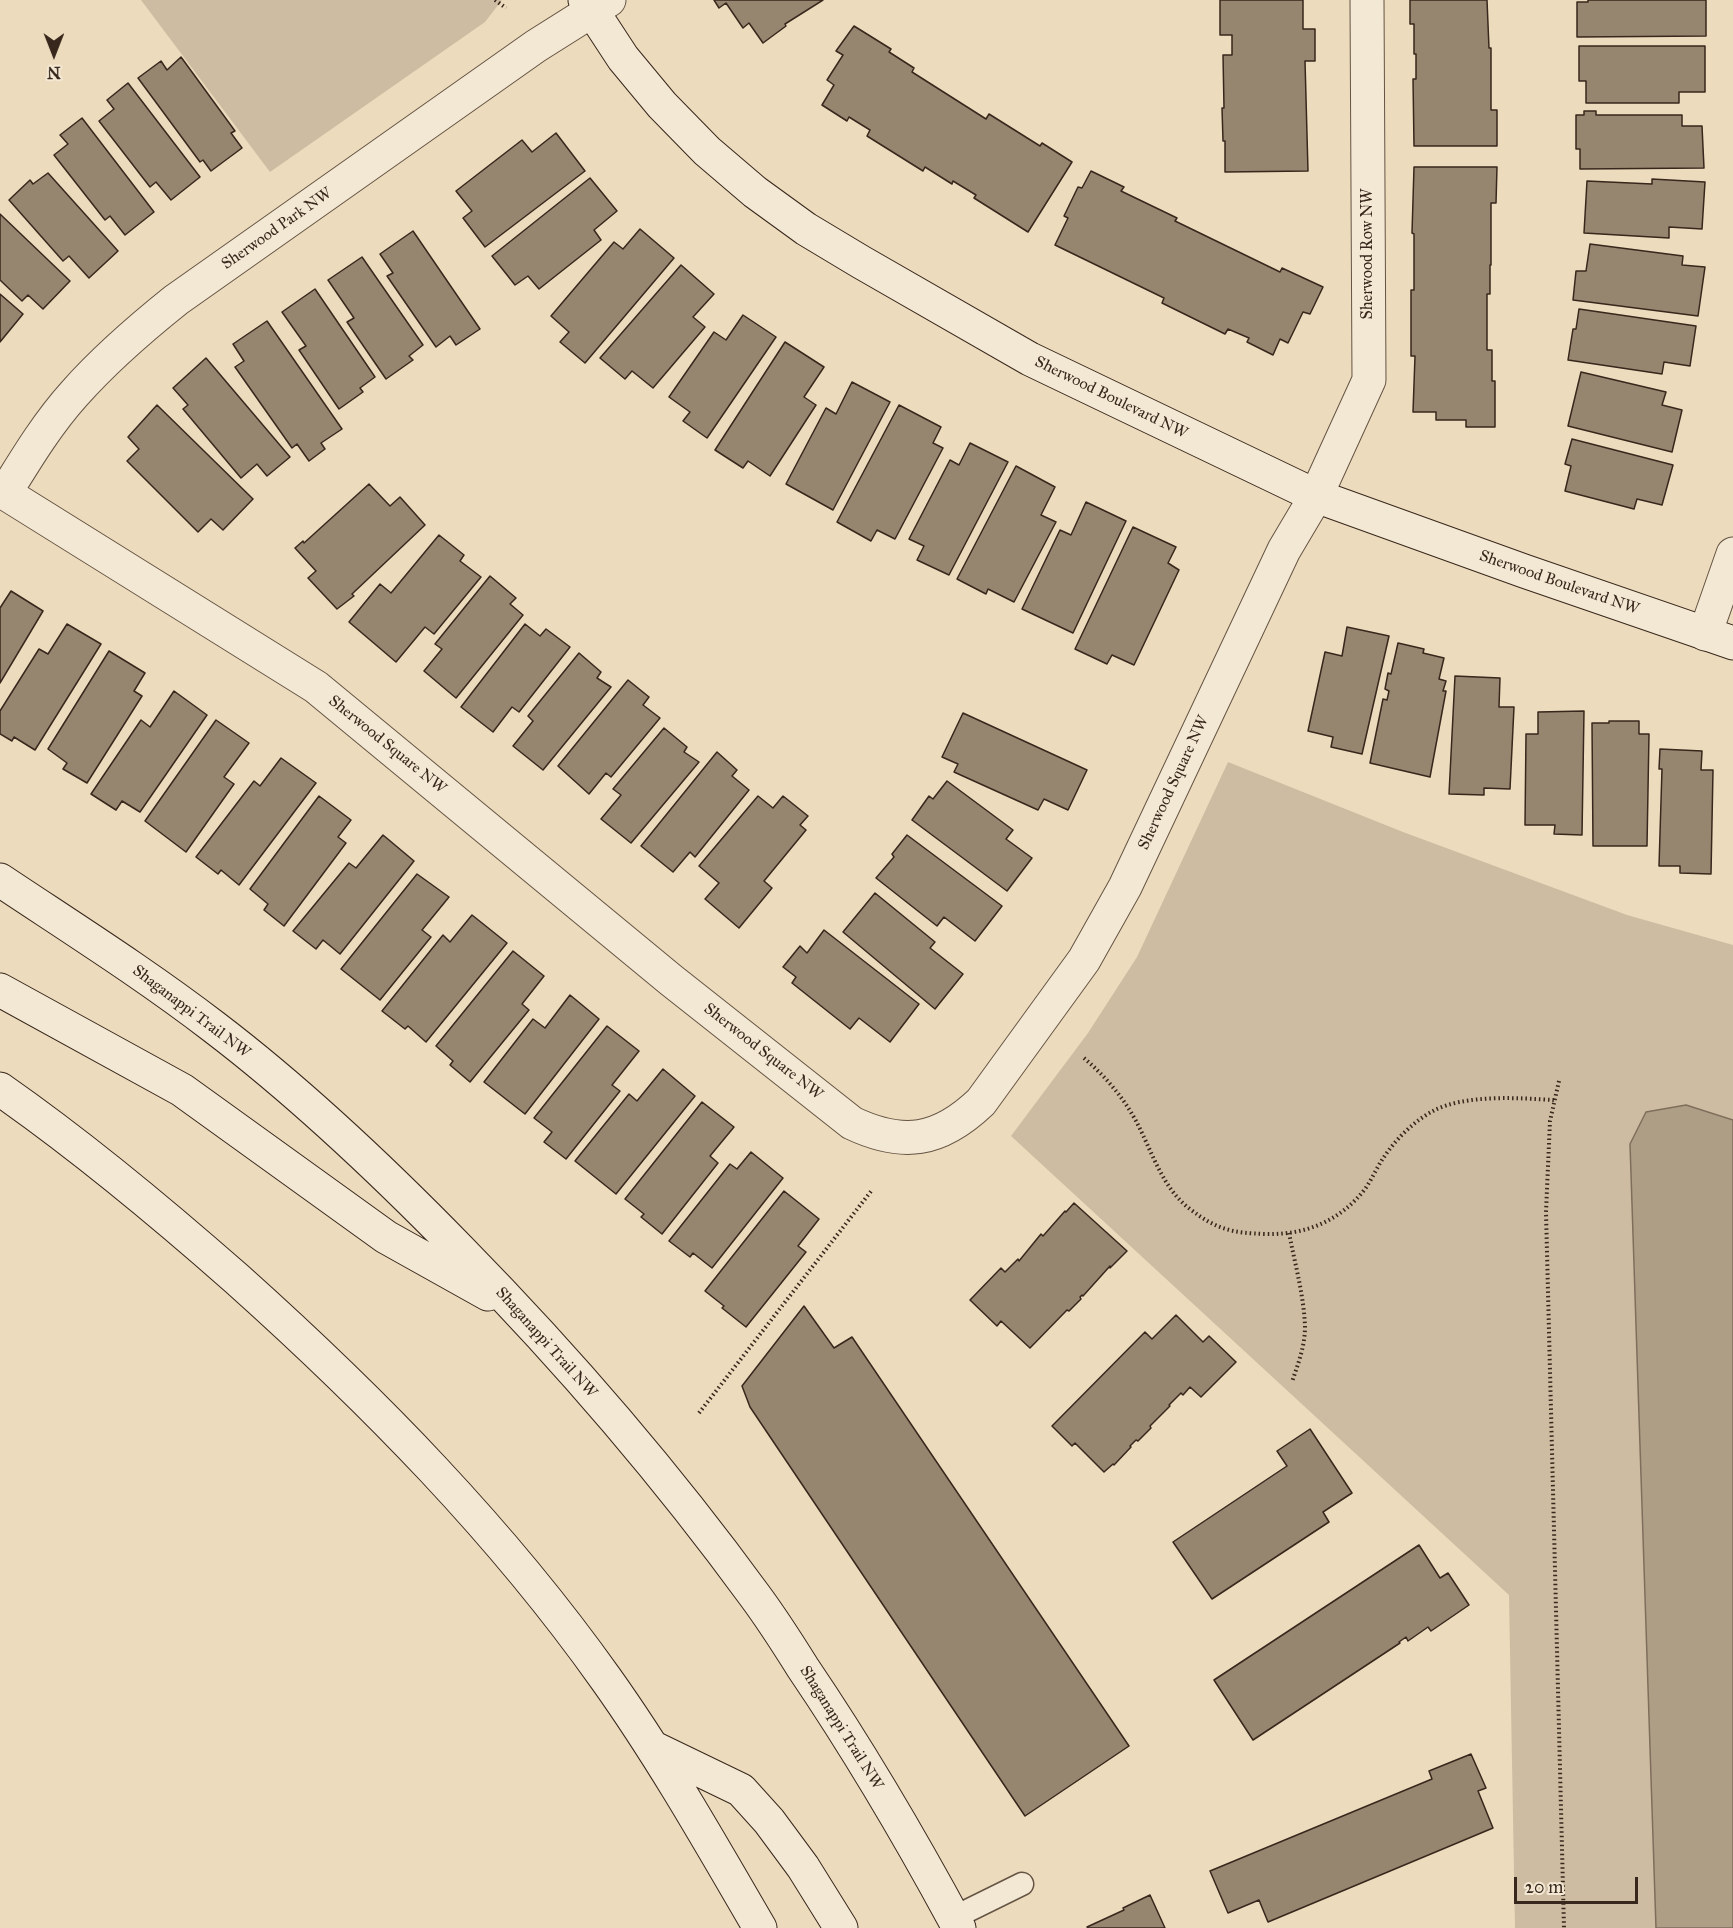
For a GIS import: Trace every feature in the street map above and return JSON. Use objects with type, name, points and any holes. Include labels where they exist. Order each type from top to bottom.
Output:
[{"type":"street","name":"Sherwood Row NW","points":[[1316,496],[1346,435],[1369,380],[1367,0]]},
{"type":"street","name":"Sherwood Boulevard NW","points":[[596,4],[623,58],[649,89],[706,151],[755,192],[806,229],[1030,359],[1316,496],[1719,639]]},
{"type":"street","name":"Sherwood Park NW","points":[[3,491],[38,439],[74,394],[142,327],[176,300],[596,4]]},
{"type":"street","name":"Sherwood Square NW","points":[[3,491],[316,687],[671,980],[852,1122],[874,1133],[898,1138],[922,1136],[945,1129],[964,1118],[981,1102],[1084,960],[1125,887],[1284,550],[1316,496]]},
{"type":"street","points":[[1719,639],[1733,554]]},
{"type":"street","name":"Shaganappi Trail NW","points":[[0,880],[117,957],[206,1021],[303,1100],[399,1188],[519,1310],[654,1466],[756,1597],[837,1718],[910,1838],[956,1923]]},
{"type":"street","points":[[0,990],[182,1090],[386,1237],[519,1310]]},
{"type":"street","points":[[0,1089],[53,1126],[171,1221],[277,1315],[367,1400],[462,1500],[540,1592],[654,1748],[760,1928]]},
{"type":"street","points":[[654,1748],[741,1790],[769,1821],[841,1928]]},
{"type":"lane","points":[[956,1923],[1022,1884]]},
{"type":"path","points":[[495,0],[506,8]]},
{"type":"path","points":[[1084,1058],[1100,1071],[1122,1098],[1171,1191],[1189,1208],[1216,1227],[1244,1234],[1289,1233],[1308,1230],[1339,1215],[1365,1189],[1385,1155],[1407,1129],[1434,1110],[1464,1101],[1508,1097],[1554,1100]]},
{"type":"path","points":[[1559,1081],[1550,1121],[1546,1212],[1564,1928]]},
{"type":"path","points":[[699,1413],[872,1190]]},
{"type":"path","points":[[1289,1233],[1302,1299],[1305,1328],[1302,1351],[1292,1382]]},
{"type":"shaded area","points":[[141,0],[502,0],[485,22],[270,172]]},
{"type":"shaded area","points":[[1228,762],[1403,832],[1627,915],[1733,945],[1733,1928],[1515,1928],[1509,1595],[1011,1136],[1088,1033],[1137,957]]},
{"type":"shaded area","points":[[1686,1105],[1733,1120],[1733,1928],[1656,1928],[1630,1144],[1646,1112]]},
{"type":"building","points":[[714,0],[823,0],[785,24],[786,26],[763,43],[749,23],[743,28],[726,3],[719,8]]},
{"type":"building","points":[[1220,0],[1303,0],[1303,29],[1315,29],[1315,61],[1305,61],[1308,171],[1225,172],[1222,108],[1224,108],[1223,55],[1232,55],[1232,35],[1220,35]]},
{"type":"building","points":[[1410,0],[1487,0],[1489,48],[1491,48],[1491,110],[1497,110],[1497,146],[1414,146],[1413,79],[1416,79],[1416,54],[1414,54],[1414,24],[1410,24]]},
{"type":"building","points":[[1588,0],[1706,0],[1706,36],[1577,37],[1577,2],[1588,2]]},
{"type":"building","points":[[854,26],[891,49],[889,52],[914,68],[912,72],[986,119],[989,114],[1040,146],[1042,143],[1072,162],[1028,232],[974,198],[976,195],[953,181],[952,184],[925,167],[923,171],[867,136],[870,130],[849,117],[847,121],[822,105],[834,85],[827,80],[843,55],[836,51]]},
{"type":"building","points":[[1579,46],[1705,46],[1705,92],[1679,92],[1679,103],[1586,103],[1586,81],[1579,81]]},
{"type":"building","points":[[181,57],[235,131],[231,133],[242,148],[211,171],[203,160],[200,162],[138,78],[161,61],[167,70]]},
{"type":"building","points":[[128,83],[200,177],[171,200],[156,182],[150,187],[99,121],[114,109],[107,100]]},
{"type":"building","points":[[1584,111],[1596,111],[1596,115],[1682,115],[1682,126],[1702,126],[1704,168],[1580,169],[1580,149],[1576,149],[1576,115],[1584,115]]},
{"type":"building","points":[[82,118],[154,212],[125,235],[110,216],[105,220],[54,155],[68,144],[60,135]]},
{"type":"building","points":[[556,133],[585,171],[485,247],[463,218],[472,211],[456,191],[522,140],[532,152]]},
{"type":"building","points":[[1414,167],[1497,167],[1496,203],[1491,203],[1490,294],[1487,294],[1487,350],[1492,350],[1495,427],[1466,427],[1466,420],[1436,420],[1436,412],[1413,412],[1415,356],[1411,356],[1411,290],[1414,290],[1414,234],[1412,233]]},
{"type":"building","points":[[1091,171],[1124,187],[1121,191],[1177,218],[1175,221],[1280,272],[1282,268],[1323,287],[1310,314],[1303,312],[1288,343],[1280,339],[1273,355],[1247,342],[1249,338],[1228,329],[1225,334],[1162,303],[1164,298],[1055,245],[1068,218],[1064,216],[1078,187],[1082,188]]},
{"type":"building","points":[[48,173],[118,251],[89,278],[69,256],[63,261],[9,200],[30,180],[33,184]]},
{"type":"building","points":[[590,178],[617,211],[594,230],[601,240],[539,289],[528,276],[515,285],[492,256]]},
{"type":"building","points":[[1652,179],[1705,182],[1702,229],[1669,227],[1669,238],[1584,233],[1587,181],[1652,184]]},
{"type":"building","points":[[0,214],[70,281],[43,309],[28,295],[22,301],[0,280]]},
{"type":"building","points":[[640,229],[674,258],[585,363],[560,342],[569,332],[551,316],[614,242],[623,249]]},
{"type":"building","points":[[413,231],[480,329],[456,345],[450,336],[436,347],[387,276],[393,273],[380,254]]},
{"type":"building","points":[[1590,244],[1683,256],[1682,265],[1705,267],[1698,316],[1573,300],[1576,271],[1586,271]]},
{"type":"building","points":[[362,257],[423,345],[409,356],[413,360],[386,379],[347,322],[354,318],[328,280]]},
{"type":"building","points":[[681,265],[714,294],[693,317],[705,327],[653,388],[632,371],[625,379],[600,358]]},
{"type":"building","points":[[315,289],[375,377],[360,388],[363,392],[339,409],[299,350],[306,346],[282,312]]},
{"type":"building","points":[[0,294],[23,314],[0,342]]},
{"type":"building","points":[[1579,309],[1696,326],[1690,366],[1664,362],[1662,374],[1568,360]]},
{"type":"building","points":[[743,315],[776,337],[707,438],[683,421],[690,412],[669,397],[714,332],[726,340]]},
{"type":"building","points":[[267,321],[342,429],[321,443],[325,449],[309,461],[297,444],[292,448],[235,367],[244,361],[233,344]]},
{"type":"building","points":[[785,342],[824,367],[804,397],[816,405],[770,476],[748,461],[743,468],[715,450]]},
{"type":"building","points":[[206,358],[290,457],[267,476],[257,464],[241,478],[183,409],[188,405],[173,388]]},
{"type":"building","points":[[1581,372],[1666,392],[1662,405],[1682,410],[1672,452],[1568,426]]},
{"type":"building","points":[[852,382],[890,402],[833,510],[786,484],[826,408],[836,414]]},
{"type":"building","points":[[157,405],[253,499],[223,530],[211,519],[198,532],[127,461],[139,449],[128,437]]},
{"type":"building","points":[[899,405],[941,427],[933,443],[943,448],[895,539],[877,530],[871,541],[837,522]]},
{"type":"building","points":[[1572,439],[1673,465],[1662,505],[1637,499],[1634,509],[1565,491],[1571,466],[1565,464]]},
{"type":"building","points":[[970,443],[1008,462],[949,575],[917,560],[924,546],[909,539],[950,460],[959,465]]},
{"type":"building","points":[[1016,466],[1055,487],[1041,515],[1056,522],[1014,602],[988,589],[986,594],[957,579]]},
{"type":"building","points":[[369,484],[390,506],[400,497],[425,525],[352,594],[354,596],[337,609],[308,578],[316,571],[295,548],[303,541],[304,543]]},
{"type":"building","points":[[1086,502],[1126,521],[1073,633],[1022,609],[1060,530],[1071,535]]},
{"type":"building","points":[[1133,527],[1176,547],[1168,563],[1179,570],[1134,665],[1112,655],[1107,664],[1075,649]]},
{"type":"building","points":[[439,535],[464,555],[460,561],[481,577],[434,634],[425,627],[396,662],[349,622],[380,584],[391,593]]},
{"type":"building","points":[[490,576],[516,598],[510,604],[523,615],[456,698],[424,671],[442,649],[435,644]]},
{"type":"building","points":[[11,591],[43,611],[0,683],[0,608]]},
{"type":"building","points":[[67,624],[101,644],[35,750],[14,737],[12,741],[0,734],[0,711],[39,649],[48,654]]},
{"type":"building","points":[[525,624],[540,636],[546,629],[570,647],[519,712],[512,707],[493,732],[461,707]]},
{"type":"building","points":[[1347,627],[1389,636],[1362,754],[1331,747],[1333,737],[1308,731],[1325,652],[1342,656]]},
{"type":"building","points":[[1398,643],[1424,649],[1423,653],[1444,658],[1439,679],[1446,681],[1443,691],[1446,691],[1430,777],[1370,763],[1383,699],[1387,700],[1389,691],[1385,689],[1388,673],[1391,674]]},
{"type":"building","points":[[109,651],[145,673],[134,691],[142,696],[87,783],[63,769],[67,763],[48,749]]},
{"type":"building","points":[[579,653],[601,672],[597,678],[611,687],[543,770],[513,746],[533,721],[528,716]]},
{"type":"building","points":[[1455,676],[1500,678],[1499,707],[1514,707],[1510,789],[1484,788],[1484,795],[1449,794]]},
{"type":"building","points":[[628,680],[649,697],[643,705],[660,718],[611,777],[606,773],[589,794],[558,766]]},
{"type":"building","points":[[174,691],[207,715],[140,812],[122,801],[116,810],[91,794],[141,720],[150,727]]},
{"type":"building","points":[[1584,711],[1582,835],[1554,834],[1555,825],[1525,825],[1526,734],[1538,734],[1538,712]]},
{"type":"building","points":[[963,713],[1087,770],[1068,810],[1044,799],[1038,810],[954,772],[958,764],[942,757]]},
{"type":"building","points":[[216,720],[249,743],[224,777],[234,784],[186,852],[145,821]]},
{"type":"building","points":[[1609,721],[1639,721],[1639,734],[1649,734],[1647,846],[1593,846],[1592,723],[1609,723]]},
{"type":"building","points":[[664,728],[687,747],[684,752],[699,762],[631,843],[601,819],[621,795],[613,789]]},
{"type":"building","points":[[1660,749],[1702,751],[1701,770],[1713,770],[1711,874],[1680,873],[1680,866],[1659,866],[1662,769],[1659,769]]},
{"type":"building","points":[[717,752],[737,770],[732,776],[749,790],[695,857],[690,852],[673,872],[641,846]]},
{"type":"building","points":[[281,758],[316,783],[239,885],[221,870],[218,874],[196,857],[254,781],[260,786]]},
{"type":"building","points":[[947,781],[1013,830],[1006,839],[1032,858],[1007,891],[912,820],[929,796],[933,799]]},
{"type":"building","points":[[319,796],[351,820],[338,837],[346,843],[284,926],[264,910],[268,904],[250,889]]},
{"type":"building","points":[[758,796],[773,808],[783,796],[808,816],[800,825],[806,830],[764,881],[772,888],[739,928],[705,899],[719,883],[699,866]]},
{"type":"building","points":[[383,835],[414,861],[340,954],[323,940],[316,949],[293,931],[349,863],[356,868]]},
{"type":"building","points":[[907,835],[1002,906],[975,941],[944,917],[937,926],[876,878],[894,857],[892,854]]},
{"type":"building","points":[[417,874],[449,897],[422,930],[431,937],[380,1000],[341,969]]},
{"type":"building","points":[[875,893],[935,942],[930,948],[963,974],[935,1009],[843,932]]},
{"type":"building","points":[[472,915],[507,943],[426,1042],[408,1026],[405,1029],[382,1011],[443,935],[450,942]]},
{"type":"building","points":[[824,930],[919,1004],[890,1042],[859,1018],[850,1029],[792,983],[796,977],[783,967],[800,946],[807,953]]},
{"type":"building","points":[[513,951],[544,976],[522,1004],[529,1010],[470,1082],[450,1065],[453,1061],[436,1046]]},
{"type":"building","points":[[570,995],[599,1019],[525,1114],[484,1082],[533,1019],[545,1028]]},
{"type":"building","points":[[607,1026],[639,1051],[612,1085],[620,1091],[566,1159],[544,1142],[552,1132],[534,1118]]},
{"type":"building","points":[[663,1069],[695,1096],[616,1194],[575,1161],[629,1094],[637,1101]]},
{"type":"building","points":[[702,1102],[734,1127],[710,1156],[718,1163],[662,1234],[641,1217],[644,1214],[625,1199]]},
{"type":"building","points":[[751,1152],[783,1178],[712,1268],[693,1253],[690,1257],[669,1241],[730,1164],[737,1169]]},
{"type":"building","points":[[784,1191],[819,1219],[798,1246],[806,1252],[746,1327],[705,1291]]},
{"type":"building","points":[[1074,1203],[1127,1251],[1030,1348],[1001,1321],[997,1326],[970,1300],[1001,1268],[1005,1272],[1018,1259],[1019,1261],[1041,1234],[1043,1236]]},
{"type":"building","points":[[804,1306],[834,1348],[852,1337],[1129,1746],[1025,1816],[750,1407],[742,1386]]},
{"type":"building","points":[[1176,1315],[1203,1342],[1209,1336],[1236,1362],[1201,1397],[1190,1387],[1183,1395],[1181,1393],[1150,1426],[1151,1428],[1104,1472],[1075,1443],[1072,1446],[1052,1426],[1145,1332],[1152,1339]]},
{"type":"building","points":[[1310,1429],[1352,1493],[1323,1512],[1329,1522],[1212,1599],[1173,1542],[1287,1466],[1277,1451]]},
{"type":"building","points":[[1419,1545],[1440,1578],[1448,1573],[1469,1605],[1431,1631],[1428,1627],[1408,1641],[1406,1637],[1253,1740],[1214,1680]]},
{"type":"building","points":[[1471,1754],[1486,1788],[1478,1791],[1493,1828],[1268,1922],[1259,1900],[1228,1913],[1210,1871],[1432,1779],[1429,1771]]},
{"type":"building","points":[[1150,1895],[1165,1928],[1087,1927],[1124,1910],[1123,1908]]}]
